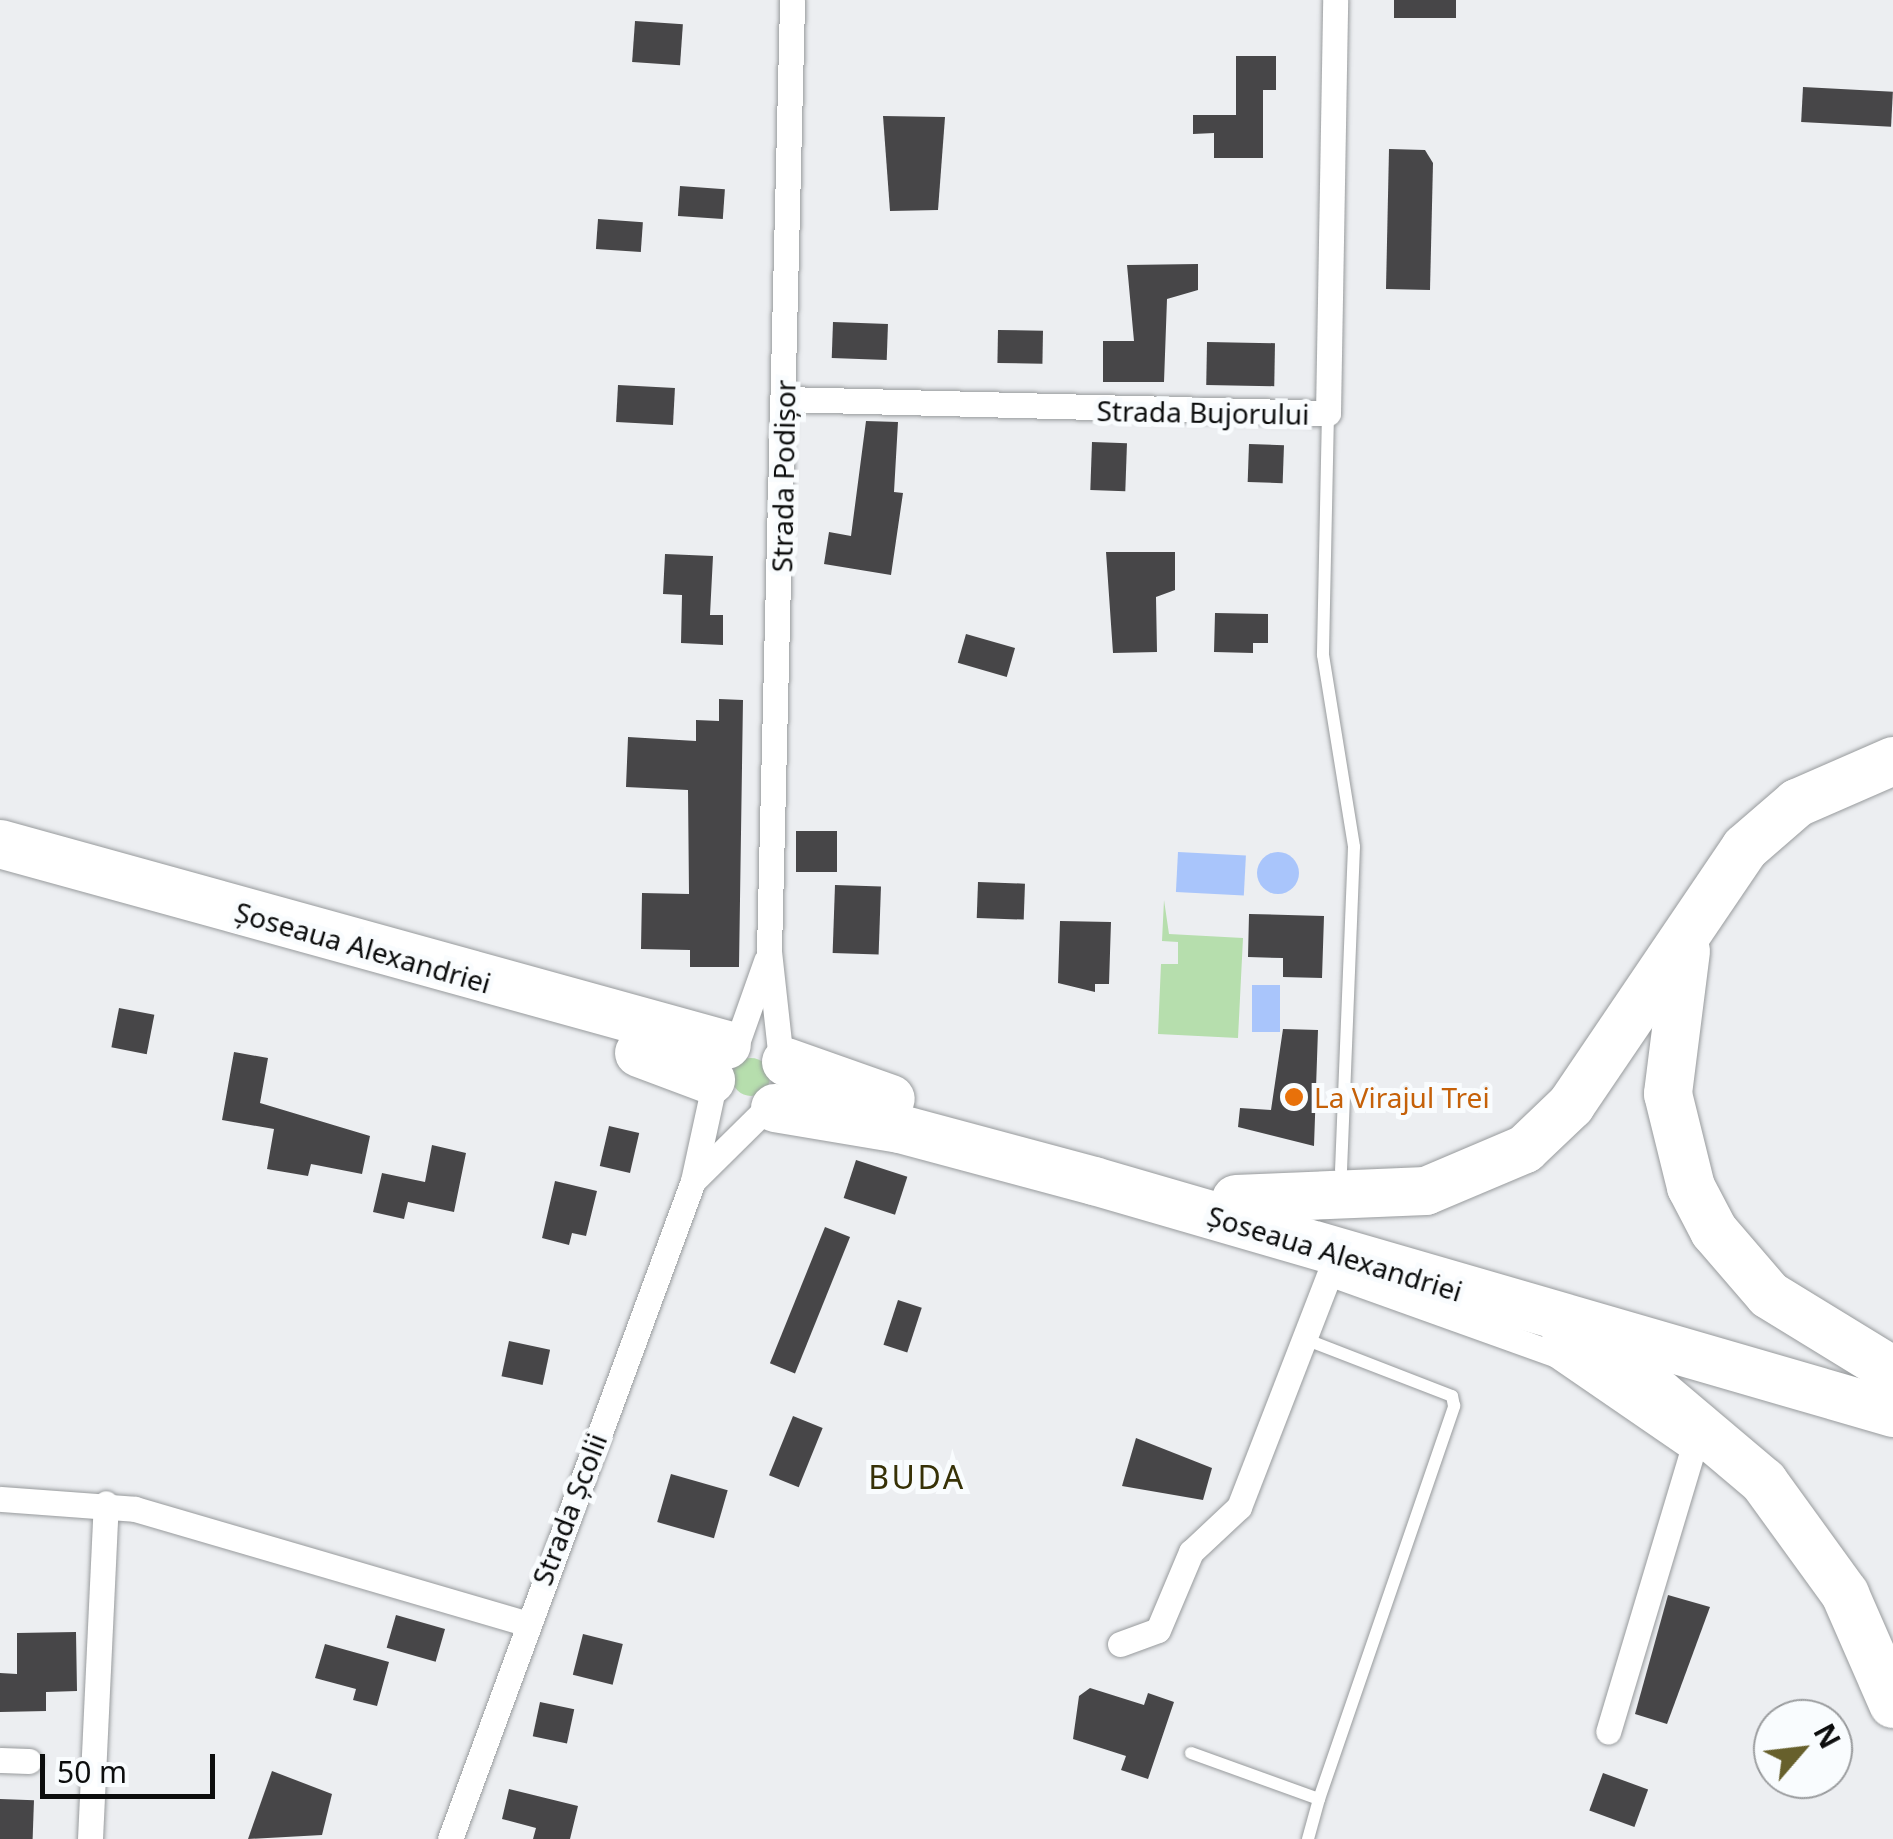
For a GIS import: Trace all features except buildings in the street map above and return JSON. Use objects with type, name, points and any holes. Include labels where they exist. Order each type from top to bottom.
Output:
[{"type":"highway","points":[[1236,1199],[1426,1191],[1524,1149],[1571,1105],[1701,905],[1745,848],[1797,803],[1893,761]]},
{"type":"highway","name":"Șoseaua Alexandriei","points":[[0,844],[742,1061],[1893,1388]]},
{"type":"highway","name":"Șoseaua Alexandriei","points":[[0,871],[742,1061]]},
{"type":"highway","points":[[1701,905],[1668,1044],[1675,1140],[1691,1187],[1714,1231],[1769,1295],[1893,1371]]},
{"type":"highway","points":[[742,1061],[788,1086],[768,1111]]},
{"type":"highway","name":"Șoseaua Alexandriei","points":[[742,1061],[732,1112],[768,1111],[900,1129],[1334,1264],[1493,1300],[1893,1413]]},
{"type":"highway","points":[[1493,1300],[1660,1394],[1764,1482],[1845,1594],[1893,1704]]},
{"type":"street","name":"Strada Podișor","points":[[742,1061],[769,951],[792,0]]},
{"type":"street","name":"Strada Bujorului","points":[[785,398],[1328,413],[1335,0]]},
{"type":"street","name":"Strada Podișor","points":[[742,1061],[769,951]]},
{"type":"street","name":"Strada Școlii","points":[[450,1839],[526,1623],[693,1180],[742,1061]]},
{"type":"street","name":"Strada Școlii","points":[[693,1180],[768,1111]]},
{"type":"street","points":[[1120,1644],[1158,1630],[1191,1552],[1238,1507],[1275,1403],[1310,1341],[1334,1264],[1554,1354],[1693,1449],[1608,1732]]},
{"type":"street","points":[[0,1500],[106,1503],[526,1623]]},
{"type":"street","points":[[90,1839],[106,1503]]},
{"type":"street","points":[[0,1760],[29,1761]]},
{"type":"lane","points":[[1328,413],[1323,655],[1354,846],[1341,1170]]},
{"type":"lane","points":[[1308,1839],[1454,1401],[1310,1341]]},
{"type":"lane","points":[[1192,1753],[1320,1799]]},
{"type":"green space","points":[[1164,900],[1169,934],[1243,938],[1238,1038],[1158,1034],[1161,964],[1178,964],[1178,942],[1162,941]]},
{"type":"green space","points":[[751,1058],[764,1064],[770,1077],[764,1090],[751,1096],[738,1090],[732,1077],[738,1064]]},
{"type":"water","points":[[1178,852],[1246,856],[1244,896],[1176,892]]},
{"type":"water","points":[[1278,852],[1293,858],[1299,873],[1293,888],[1278,894],[1263,888],[1257,873],[1263,858]]},
{"type":"water","points":[[1252,985],[1280,985],[1280,1032],[1252,1032]]},
{"type":"place","name":"La Virajul Trei","points":[[1294,1097]]},
{"type":"district","name":"BUDA","points":[[917,1477]]}]
